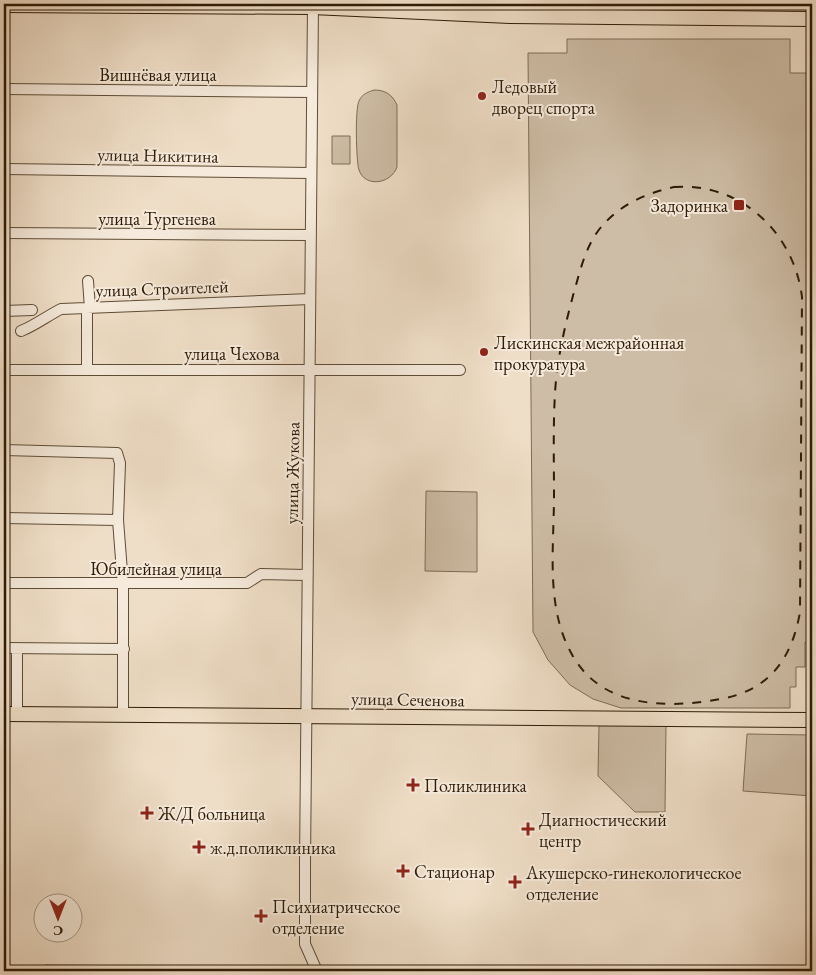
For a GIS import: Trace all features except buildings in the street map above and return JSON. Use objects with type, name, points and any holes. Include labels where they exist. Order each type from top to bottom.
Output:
[{"type":"main road","points":[[4,4],[313,5],[812,19]]},
{"type":"main road","name":"улица Сеченова","points":[[10,714],[812,720]]},
{"type":"street","name":"улица Жукова","points":[[313,5],[304,717],[305,944],[317,971]]},
{"type":"street","name":"Вишнёвая улица","points":[[4,89],[312,92]]},
{"type":"street","name":"улица Никитина","points":[[4,169],[311,173]]},
{"type":"street","name":"улица Тургенева","points":[[4,233],[311,235]]},
{"type":"street","points":[[87,370],[88,281]]},
{"type":"street","name":"улица Строителей","points":[[21,331],[36,325],[45,317],[61,309],[310,298]]},
{"type":"street","points":[[4,311],[32,310]]},
{"type":"street","name":"улица Чехова","points":[[4,370],[460,370]]},
{"type":"street","points":[[4,450],[117,453],[120,463],[118,520],[123,585],[123,716]]},
{"type":"street","points":[[4,518],[118,520]]},
{"type":"street","name":"Юбилейная улица","points":[[4,583],[123,585],[248,584],[261,574],[306,575]]},
{"type":"street","points":[[4,648],[124,649]]},
{"type":"street","points":[[10,714],[17,649]]},
{"type":"shaded area","points":[[567,39],[790,39],[790,73],[812,73],[812,386],[807,386],[809,641],[805,642],[805,667],[796,667],[796,687],[790,687],[790,708],[621,708],[593,699],[570,685],[548,660],[533,632],[528,53],[567,53]]},
{"type":"shaded area","points":[[374,90],[388,93],[397,105],[397,167],[389,177],[378,182],[367,180],[362,176],[358,165],[357,146],[359,101],[363,95]]},
{"type":"shaded area","points":[[332,136],[350,136],[350,164],[332,164]]},
{"type":"shaded area","points":[[426,491],[477,492],[477,572],[425,571]]},
{"type":"shaded area","points":[[599,725],[666,725],[665,812],[635,812],[598,776]]},
{"type":"shaded area","points":[[747,734],[812,735],[812,796],[743,791]]},
{"type":"shaded area","points":[[45,965],[147,966],[172,971],[40,971]]},
{"type":"railway","points":[[674,187],[698,188],[721,193],[742,203],[760,216],[776,233],[788,252],[797,274],[802,297],[800,612],[791,644],[776,669],[765,680],[738,695],[702,702],[663,704],[643,702],[607,690],[591,679],[578,664],[567,645],[555,604],[553,583],[554,419],[556,380],[562,342],[578,276],[590,245],[598,231],[623,207],[652,193],[674,187]]},
{"type":"place","name":"Ледовый дворец спорта","points":[[482,96]]},
{"type":"place","name":"Задоринка","points":[[739,205]]},
{"type":"place","name":"Лискинская межрайонная прокуратура","points":[[484,352]]},
{"type":"place","name":"Поликлиника","points":[[413,785]]},
{"type":"place","name":"Ж/Д больница","points":[[147,813]]},
{"type":"place","name":"Диагностический центр","points":[[528,829]]},
{"type":"place","name":"ж.д.поликлиника","points":[[199,847]]},
{"type":"place","name":"Стационар","points":[[403,871]]},
{"type":"place","name":"Акушерско-гинекологическое отделение","points":[[515,882]]},
{"type":"place","name":"Психиатрическое отделение","points":[[261,916]]}]
